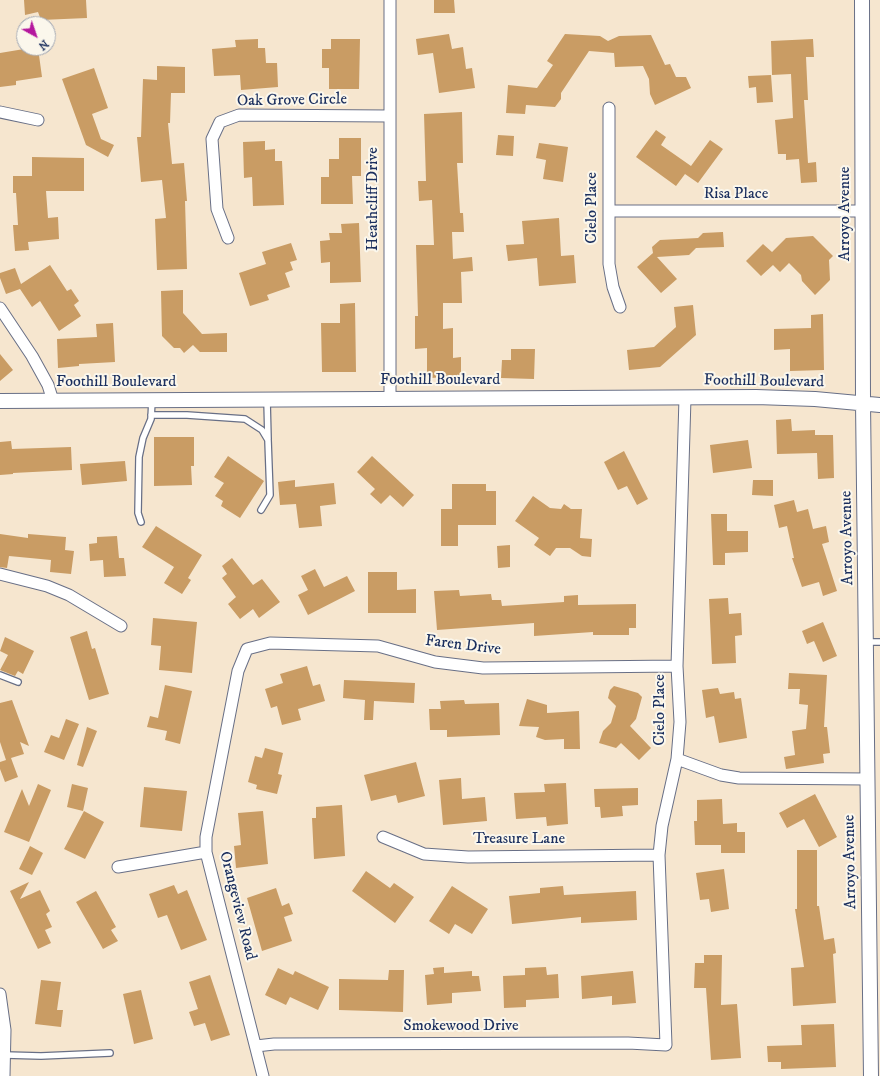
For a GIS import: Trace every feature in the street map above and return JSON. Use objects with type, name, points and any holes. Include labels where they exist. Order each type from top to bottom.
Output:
[{"type":"street","name":"Heathcliff Drive","points":[[390,0],[390,398]]},
{"type":"street","name":"Arroyo Avenue","points":[[862,0],[862,211],[867,779],[875,1003],[871,1076]]},
{"type":"street","name":"Cielo Place","points":[[609,108],[610,264],[613,287],[620,307]]},
{"type":"street","points":[[0,112],[38,120]]},
{"type":"street","name":"Oak Grove Circle","points":[[228,238],[217,208],[212,139],[220,122],[239,115],[390,116]]},
{"type":"street","name":"Risa Place","points":[[609,211],[862,211]]},
{"type":"street","points":[[0,308],[39,368],[48,385],[53,401]]},
{"type":"street","name":"Foothill Boulevard","points":[[0,401],[390,398],[685,398],[814,399],[880,405]]},
{"type":"street","name":"Cielo Place","points":[[666,1045],[659,855],[662,826],[677,759],[680,722],[677,666],[685,398]]},
{"type":"street","points":[[0,574],[47,586],[62,592],[121,626]]},
{"type":"street","name":"Faren Drive","points":[[247,649],[270,642],[378,646],[435,662],[483,668],[677,666]]},
{"type":"street","name":"Orangeview Road","points":[[247,649],[238,671],[206,837],[206,852],[263,1076]]},
{"type":"street","points":[[677,759],[721,775],[739,778],[867,779]]},
{"type":"street","name":"Treasure Lane","points":[[383,837],[424,854],[468,857],[659,855]]},
{"type":"street","points":[[118,867],[206,852]]},
{"type":"street","points":[[0,994],[5,1030],[4,1076]]},
{"type":"street","name":"Smokewood Drive","points":[[256,1046],[274,1044],[628,1043],[666,1045]]},
{"type":"lane","points":[[261,510],[270,495],[267,399]]},
{"type":"lane","points":[[141,522],[138,513],[139,457],[143,438],[151,415],[152,400]]},
{"type":"lane","points":[[151,415],[187,415],[245,419],[262,430],[268,440]]},
{"type":"lane","points":[[866,642],[880,642]]},
{"type":"lane","points":[[0,675],[18,682]]},
{"type":"lane","points":[[5,1055],[41,1056],[110,1053]]},
{"type":"building","points":[[24,0],[86,0],[87,18],[56,19],[56,16],[40,16],[38,12],[25,15]]},
{"type":"building","points":[[434,0],[454,0],[455,13],[434,13]]},
{"type":"building","points":[[449,34],[452,49],[463,47],[466,69],[472,68],[475,88],[439,93],[433,53],[418,55],[416,39]]},
{"type":"building","points":[[565,34],[600,36],[608,41],[619,36],[651,35],[665,65],[670,64],[676,77],[686,77],[691,88],[655,105],[650,94],[649,79],[643,66],[615,67],[614,53],[589,51],[561,93],[561,99],[555,107],[526,105],[525,114],[506,113],[508,85],[537,88],[553,65],[547,61]]},
{"type":"building","points":[[258,39],[258,48],[265,48],[266,63],[277,63],[278,87],[241,90],[240,75],[214,76],[212,49],[236,47],[235,40]]},
{"type":"building","points":[[331,39],[360,39],[359,89],[329,89],[329,68],[322,68],[322,49],[331,49]]},
{"type":"building","points":[[813,39],[814,57],[806,57],[808,100],[804,100],[808,163],[816,162],[817,182],[801,183],[799,159],[786,160],[786,154],[778,154],[775,120],[793,118],[791,74],[772,75],[771,41]]},
{"type":"building","points":[[16,50],[16,56],[39,56],[42,77],[16,81],[16,85],[0,87],[0,53]]},
{"type":"building","points":[[157,66],[185,67],[185,93],[171,93],[170,123],[168,123],[172,164],[184,163],[187,201],[185,201],[187,269],[157,270],[155,219],[166,218],[162,180],[141,182],[137,137],[141,137],[143,79],[157,80]]},
{"type":"building","points":[[94,68],[108,108],[92,114],[101,139],[114,145],[108,157],[86,145],[62,79]]},
{"type":"building","points":[[771,75],[773,102],[757,103],[756,87],[749,88],[748,76]]},
{"type":"building","points":[[462,112],[463,163],[457,163],[460,213],[463,213],[464,232],[452,232],[453,259],[472,257],[473,271],[461,272],[462,303],[443,303],[443,329],[453,328],[453,358],[461,357],[461,377],[427,378],[427,348],[415,349],[415,316],[418,316],[416,245],[434,245],[432,200],[419,201],[418,181],[426,181],[424,114]]},
{"type":"building","points":[[656,130],[666,137],[661,145],[691,166],[710,140],[723,149],[698,183],[685,174],[676,186],[636,157]]},
{"type":"building","points":[[498,135],[514,136],[513,156],[496,155]]},
{"type":"building","points":[[339,138],[361,138],[361,176],[352,176],[353,204],[321,204],[321,177],[329,177],[329,159],[339,159]]},
{"type":"building","points":[[265,141],[265,150],[275,149],[275,161],[282,161],[284,205],[253,206],[252,177],[244,178],[243,142]]},
{"type":"building","points":[[539,143],[568,147],[563,182],[543,179],[546,160],[536,158]]},
{"type":"building","points":[[32,157],[84,158],[84,191],[46,191],[48,218],[58,217],[59,239],[28,242],[29,250],[15,251],[13,225],[18,225],[16,193],[13,193],[13,176],[32,176]]},
{"type":"building","points":[[559,218],[561,256],[574,255],[576,283],[539,286],[537,258],[508,261],[506,245],[524,244],[522,221]]},
{"type":"building","points":[[359,223],[361,282],[330,283],[330,262],[321,263],[320,241],[330,240],[329,233],[342,233],[341,224]]},
{"type":"building","points":[[723,232],[724,247],[696,248],[689,255],[657,257],[677,279],[661,293],[637,267],[653,253],[652,247],[660,240],[698,238],[703,233]]},
{"type":"building","points":[[813,236],[833,256],[829,260],[830,280],[815,295],[802,281],[801,275],[789,263],[780,272],[773,265],[761,276],[746,261],[763,244],[772,252],[786,238]]},
{"type":"building","points":[[291,243],[297,260],[290,262],[293,270],[285,273],[290,287],[267,295],[269,300],[250,306],[239,273],[266,264],[262,252]]},
{"type":"building","points":[[50,265],[67,291],[71,289],[79,301],[74,305],[81,316],[59,331],[40,301],[32,307],[20,289],[6,294],[0,278],[0,273],[15,268],[21,284]]},
{"type":"building","points":[[183,290],[183,313],[202,334],[227,333],[227,352],[200,352],[193,345],[184,353],[180,348],[174,348],[162,336],[161,291]]},
{"type":"building","points":[[355,303],[356,372],[322,372],[321,323],[340,323],[340,304]]},
{"type":"building","points":[[693,305],[696,335],[660,367],[629,370],[627,350],[654,347],[676,327],[674,307]]},
{"type":"building","points":[[823,314],[824,370],[790,371],[790,349],[774,350],[774,329],[811,328],[811,315]]},
{"type":"building","points":[[113,323],[115,362],[79,364],[79,366],[58,368],[57,339],[97,337],[96,324]]},
{"type":"building","points":[[511,349],[535,349],[534,379],[501,378],[502,360],[511,360]]},
{"type":"building","points":[[0,354],[13,370],[0,381]]},
{"type":"building","points":[[791,419],[792,431],[815,430],[815,435],[833,435],[834,478],[818,479],[817,453],[777,454],[776,420]]},
{"type":"building","points":[[154,437],[194,437],[194,466],[191,466],[192,485],[154,486]]},
{"type":"building","points":[[748,440],[752,468],[713,473],[710,445]]},
{"type":"building","points":[[11,441],[12,449],[71,447],[72,470],[0,475],[0,442]]},
{"type":"building","points":[[624,451],[648,499],[637,505],[627,486],[618,490],[604,462]]},
{"type":"building","points":[[228,456],[264,481],[240,518],[221,506],[223,501],[215,496],[224,483],[214,477]]},
{"type":"building","points":[[372,456],[414,495],[403,507],[390,495],[381,504],[370,494],[375,489],[357,472]]},
{"type":"building","points":[[125,461],[127,481],[82,485],[80,464]]},
{"type":"building","points":[[295,480],[295,487],[334,483],[336,504],[320,506],[322,526],[299,528],[296,504],[280,505],[278,482]]},
{"type":"building","points":[[753,480],[773,480],[773,496],[752,495]]},
{"type":"building","points":[[452,484],[486,484],[486,491],[496,491],[496,525],[458,525],[458,546],[441,546],[441,509],[452,509]]},
{"type":"building","points":[[533,496],[550,508],[561,509],[564,504],[571,509],[582,509],[580,538],[592,539],[591,557],[582,556],[570,548],[556,548],[550,556],[534,545],[539,538],[515,521]]},
{"type":"building","points":[[794,500],[797,512],[808,509],[813,529],[826,526],[829,542],[822,544],[837,591],[823,596],[819,582],[802,587],[792,558],[794,558],[787,526],[779,528],[774,505]]},
{"type":"building","points":[[711,514],[727,514],[727,531],[748,531],[748,552],[725,553],[725,565],[713,565]]},
{"type":"building","points":[[156,526],[202,555],[188,578],[191,580],[182,594],[164,583],[174,567],[142,547]]},
{"type":"building","points":[[0,534],[28,538],[28,534],[66,537],[65,550],[74,551],[71,574],[50,572],[51,560],[9,556],[7,568],[0,567]]},
{"type":"building","points":[[117,536],[119,558],[124,558],[126,576],[104,577],[103,560],[90,561],[89,544],[97,543],[97,537]]},
{"type":"building","points":[[510,545],[510,567],[498,568],[497,546]]},
{"type":"building","points":[[232,558],[253,585],[262,579],[280,602],[259,618],[253,609],[240,619],[228,604],[236,597],[222,578],[227,574],[222,566]]},
{"type":"building","points":[[315,569],[324,587],[347,576],[355,591],[308,615],[298,595],[308,590],[301,576]]},
{"type":"building","points":[[368,572],[397,572],[397,590],[416,589],[416,613],[368,613]]},
{"type":"building","points":[[459,590],[460,596],[491,594],[492,600],[501,600],[502,606],[564,602],[564,596],[578,595],[578,605],[636,604],[636,628],[629,628],[629,635],[593,635],[593,632],[534,636],[534,623],[437,630],[434,591]]},
{"type":"building","points":[[728,598],[729,614],[741,613],[742,635],[735,636],[736,663],[712,664],[709,599]]},
{"type":"building","points":[[153,618],[197,622],[192,673],[159,670],[161,646],[151,645]]},
{"type":"building","points":[[823,622],[837,656],[823,662],[814,641],[807,644],[802,631]]},
{"type":"building","points":[[87,631],[92,649],[95,648],[109,694],[89,700],[70,637]]},
{"type":"building","points":[[5,637],[34,651],[23,674],[18,671],[15,676],[0,670],[8,655],[0,651]]},
{"type":"building","points":[[307,666],[313,686],[320,684],[325,701],[298,709],[301,720],[282,725],[277,706],[271,708],[265,689],[283,683],[280,674]]},
{"type":"building","points":[[789,673],[827,675],[824,727],[827,727],[830,753],[823,754],[824,763],[786,769],[784,757],[795,755],[792,731],[806,729],[808,705],[799,704],[800,689],[788,689]]},
{"type":"building","points":[[344,680],[415,683],[414,703],[374,701],[373,720],[364,720],[365,700],[343,698]]},
{"type":"building","points":[[165,685],[192,691],[180,744],[165,740],[167,731],[147,727],[150,716],[158,718]]},
{"type":"building","points":[[614,686],[638,693],[642,697],[636,719],[630,726],[651,748],[639,760],[621,743],[616,748],[599,743],[603,731],[611,723],[616,706],[608,698],[610,690]]},
{"type":"building","points":[[718,688],[720,694],[734,692],[735,699],[741,698],[747,738],[719,743],[714,716],[706,718],[702,690]]},
{"type":"building","points":[[527,699],[547,705],[547,713],[579,711],[580,749],[564,749],[564,739],[545,740],[536,737],[539,727],[519,726]]},
{"type":"building","points":[[12,700],[29,746],[20,742],[24,754],[11,758],[18,777],[5,782],[0,769],[0,762],[6,760],[0,742],[0,703]]},
{"type":"building","points":[[464,700],[465,704],[499,703],[500,735],[447,737],[447,730],[430,730],[429,709],[441,709],[440,701]]},
{"type":"building","points":[[66,719],[79,724],[64,760],[44,752],[51,735],[59,738]]},
{"type":"building","points":[[87,727],[97,731],[83,767],[77,765]]},
{"type":"building","points":[[265,748],[283,753],[278,774],[282,775],[277,794],[256,789],[257,785],[248,782],[255,756],[262,758]]},
{"type":"building","points":[[416,762],[425,796],[398,803],[396,795],[371,801],[364,775]]},
{"type":"building","points":[[461,778],[462,799],[485,797],[487,821],[443,825],[439,780]]},
{"type":"building","points":[[566,783],[568,824],[547,826],[546,817],[516,819],[514,793],[545,792],[544,784]]},
{"type":"building","points":[[38,784],[51,790],[29,842],[4,832],[22,789],[29,806]]},
{"type":"building","points":[[72,784],[88,788],[83,811],[67,807]]},
{"type":"building","points":[[144,787],[187,791],[182,831],[140,827]]},
{"type":"building","points":[[638,788],[638,805],[622,806],[623,816],[601,818],[600,807],[595,807],[594,789]]},
{"type":"building","points":[[815,794],[837,837],[819,847],[804,819],[787,828],[779,813]]},
{"type":"building","points":[[722,799],[723,824],[737,823],[737,832],[745,832],[745,853],[721,853],[721,845],[695,845],[694,821],[697,821],[697,800]]},
{"type":"building","points":[[342,805],[345,856],[314,859],[312,818],[316,818],[316,807]]},
{"type":"building","points":[[84,811],[104,822],[85,859],[64,849]]},
{"type":"building","points":[[263,811],[268,864],[236,868],[234,846],[241,845],[238,813]]},
{"type":"building","points":[[30,846],[43,853],[32,875],[19,869]]},
{"type":"building","points":[[797,850],[817,850],[817,906],[819,906],[824,940],[834,938],[836,953],[833,954],[836,1003],[793,1006],[791,968],[804,967],[795,909],[797,909]]},
{"type":"building","points":[[724,869],[729,909],[711,912],[709,899],[700,900],[696,873]]},
{"type":"building","points":[[366,871],[390,888],[394,883],[414,897],[395,923],[352,891]]},
{"type":"building","points":[[29,882],[20,899],[40,890],[50,911],[46,914],[52,927],[45,930],[51,943],[38,949],[10,891]]},
{"type":"building","points":[[174,885],[178,894],[187,890],[207,940],[181,950],[167,915],[158,918],[149,894]]},
{"type":"building","points":[[452,886],[488,909],[472,934],[455,924],[449,934],[429,921]]},
{"type":"building","points":[[563,886],[564,895],[636,891],[637,920],[581,923],[581,917],[512,924],[509,896],[540,893],[540,888]]},
{"type":"building","points":[[276,888],[282,906],[289,903],[293,914],[284,917],[292,941],[262,951],[247,898]]},
{"type":"building","points":[[96,891],[116,927],[111,930],[118,941],[103,949],[76,902]]},
{"type":"building","points":[[704,955],[722,955],[721,1005],[737,1004],[741,1058],[711,1060],[706,988],[694,988],[695,963],[704,963]]},
{"type":"building","points":[[444,967],[444,973],[472,971],[472,976],[479,976],[481,991],[452,993],[452,1003],[427,1005],[425,975],[434,974],[433,968]]},
{"type":"building","points":[[546,967],[547,975],[558,974],[559,998],[526,1000],[526,1007],[504,1008],[503,976],[525,975],[525,968]]},
{"type":"building","points":[[278,968],[293,975],[295,971],[329,987],[318,1010],[290,997],[286,1005],[265,995]]},
{"type":"building","points":[[389,970],[404,970],[403,1012],[339,1010],[339,979],[388,980]]},
{"type":"building","points":[[633,971],[636,1003],[612,1005],[612,996],[582,999],[581,976]]},
{"type":"building","points":[[210,975],[230,1035],[211,1041],[205,1023],[194,1026],[189,1012],[198,1009],[189,982]]},
{"type":"building","points":[[41,980],[61,982],[57,1010],[63,1010],[61,1027],[35,1024]]},
{"type":"building","points":[[141,990],[153,1039],[134,1044],[123,994]]},
{"type":"building","points":[[834,1024],[836,1067],[781,1069],[781,1062],[768,1062],[767,1046],[802,1045],[801,1025]]}]
